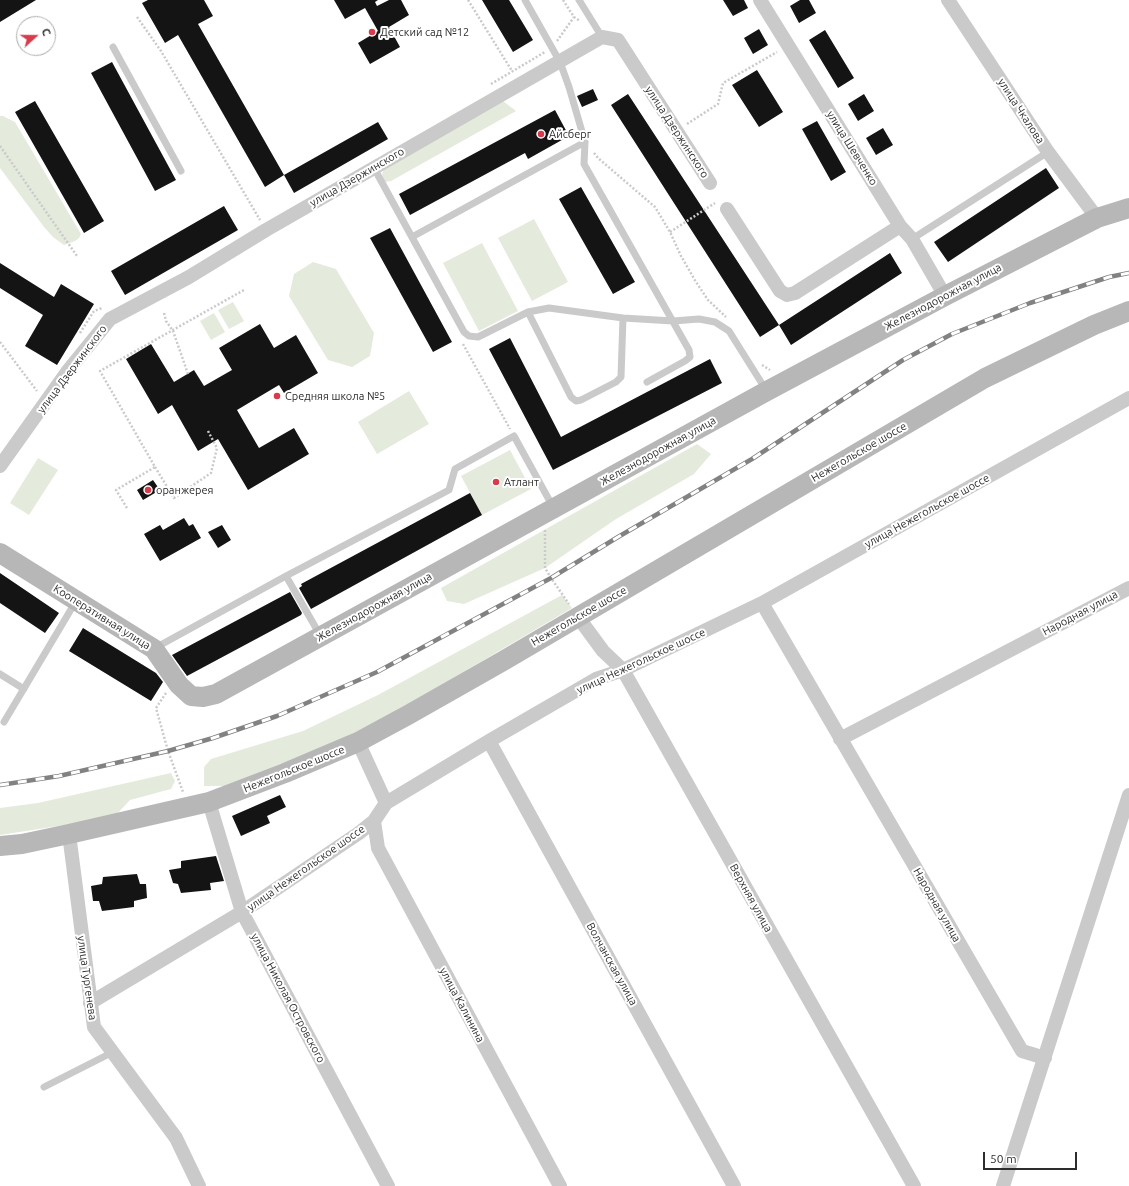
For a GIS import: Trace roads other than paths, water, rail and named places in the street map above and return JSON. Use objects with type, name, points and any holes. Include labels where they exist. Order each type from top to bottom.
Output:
[{"type":"street","name":"улица Шевченко","points":[[760,0],[900,226],[912,239],[945,296]]},
{"type":"street","name":"улица Чкалова","points":[[948,0],[1048,152],[1097,218]]},
{"type":"street","name":"улица Дзержинского","points":[[0,466],[67,372],[110,319],[189,277],[266,230],[602,37],[618,40],[710,183]]},
{"type":"street","name":"Железнодорожная улица","points":[[191,696],[202,697],[216,694],[767,391],[945,296],[1097,218],[1129,208]]},
{"type":"street","points":[[727,209],[780,291],[787,295],[795,293],[900,226]]},
{"type":"street","name":"Нежегольское шоссе","points":[[0,846],[22,844],[209,802],[278,776],[358,742],[578,617],[985,378],[1094,325],[1129,311]]},
{"type":"street","name":"улица Нежегольское шоссе","points":[[90,1003],[242,912],[359,833],[374,820],[386,803],[489,741],[596,679],[623,670],[762,603],[1129,398]]},
{"type":"street","name":"Кооперативная улица","points":[[0,553],[154,649],[179,684],[191,696]]},
{"type":"street","name":"Народная улица","points":[[840,739],[1129,588]]},
{"type":"street","name":"Народная улица","points":[[762,603],[1022,1051],[1045,1058]]},
{"type":"street","name":"Верхняя улица","points":[[578,617],[603,651],[623,670],[914,1186]]},
{"type":"street","name":"Волчанская улица","points":[[489,741],[734,1186]]},
{"type":"street","points":[[358,742],[386,803]]},
{"type":"street","points":[[1002,1186],[1045,1058],[1129,795]]},
{"type":"street","name":"улица Николая Островского","points":[[209,802],[242,912],[388,1186]]},
{"type":"street","name":"улица Калинина","points":[[374,820],[378,848],[560,1186]]},
{"type":"street","name":"улица Тургенева","points":[[69,834],[94,1027],[176,1138],[199,1186]]},
{"type":"lane","points":[[525,0],[560,62],[578,113],[585,142],[584,164],[689,350],[690,356],[685,362],[647,382]]},
{"type":"lane","points":[[580,0],[602,37]]},
{"type":"lane","points":[[113,47],[181,170]]},
{"type":"lane","points":[[412,237],[585,142]]},
{"type":"lane","points":[[912,239],[1048,152]]},
{"type":"lane","points":[[374,168],[464,332],[469,336],[478,337],[528,312],[549,308],[624,318],[673,321],[699,319],[715,322],[728,331],[767,391]]},
{"type":"lane","points":[[528,312],[571,397],[576,401],[581,400],[616,382],[621,377],[624,318]]},
{"type":"lane","points":[[154,649],[286,576],[449,490],[455,469],[514,436],[546,513]]},
{"type":"lane","points":[[286,576],[321,637]]},
{"type":"lane","points":[[4,722],[76,601]]},
{"type":"lane","points":[[0,674],[24,689]]},
{"type":"lane","points":[[44,1088],[113,1052]]},
{"type":"railway","points":[[0,785],[59,776],[168,751],[213,738],[277,716],[377,672],[551,578],[752,459],[903,360],[952,334],[1030,303],[1109,277],[1129,273]]},
{"type":"place","name":"Детский сад №12","points":[[372,32]]},
{"type":"place","name":"Айсберг","points":[[541,134]]},
{"type":"place","name":"Средняя школа №5","points":[[277,396]]},
{"type":"place","name":"Атлант","points":[[496,482]]},
{"type":"place","name":"оранжерея","points":[[148,490]]}]
